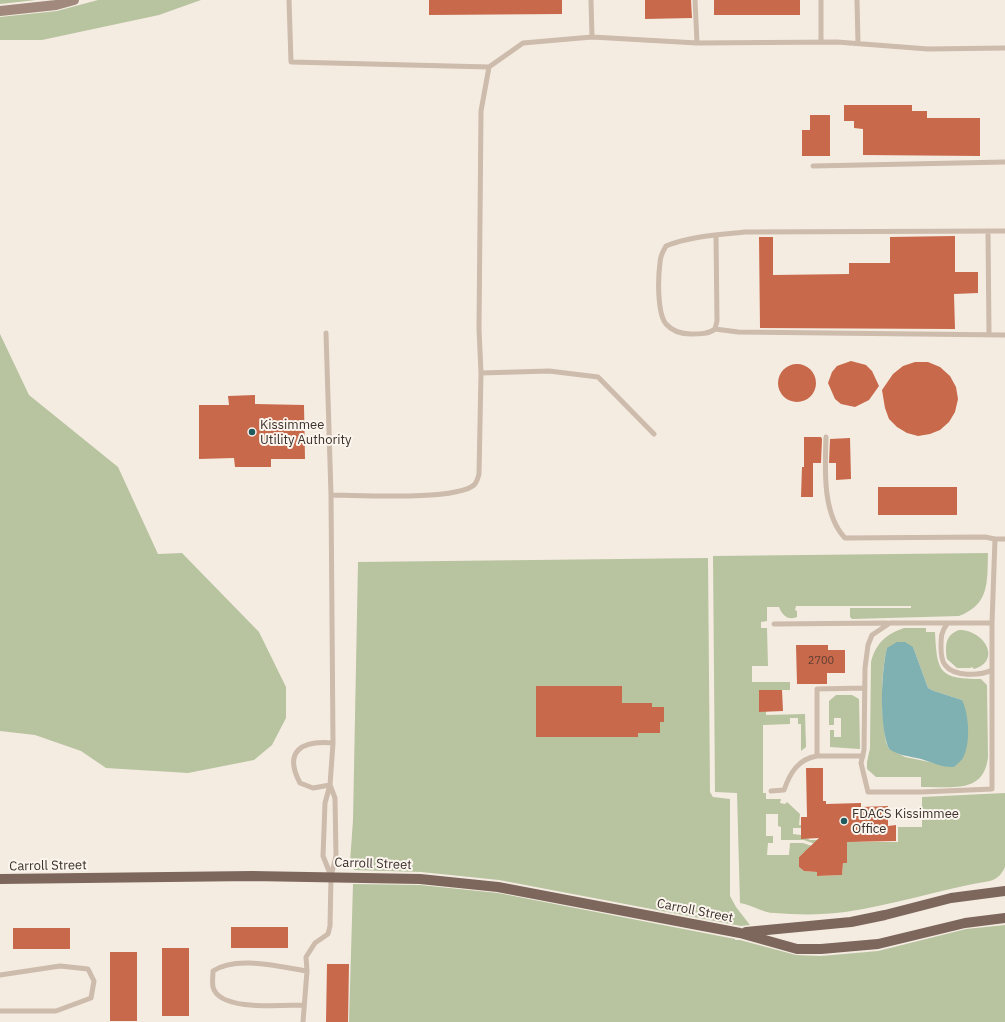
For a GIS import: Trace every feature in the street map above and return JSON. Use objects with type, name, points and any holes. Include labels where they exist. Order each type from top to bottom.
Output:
[{"type":"main road","name":"Carroll Street","points":[[0,879],[331,876],[420,879],[498,887],[740,933],[797,948],[821,949],[878,944],[965,923],[1005,918]]},
{"type":"main road","name":"Carroll Street","points":[[740,933],[851,922],[885,916],[951,898],[1005,891]]},
{"type":"street","points":[[0,11],[56,5],[74,0]]},
{"type":"lane","points":[[290,0],[291,62],[489,67],[522,42],[592,37],[697,43],[821,42],[858,43],[928,49],[1005,48]]},
{"type":"lane","points":[[591,0],[592,37]]},
{"type":"lane","points":[[696,0],[697,43]]},
{"type":"lane","points":[[820,0],[821,42]]},
{"type":"lane","points":[[857,0],[858,43]]},
{"type":"lane","points":[[331,495],[438,494],[456,492],[474,484],[479,474],[481,373],[479,329],[480,110],[489,67]]},
{"type":"lane","points":[[814,166],[1005,162]]},
{"type":"lane","points":[[988,231],[989,334]]},
{"type":"lane","points":[[716,235],[717,321],[715,329],[710,333],[683,334],[669,327],[660,313],[659,278],[660,263],[666,246],[686,239],[716,235],[745,232],[1005,231]]},
{"type":"lane","points":[[715,329],[738,332],[1005,334]]},
{"type":"lane","points":[[326,333],[331,495],[332,744],[330,785],[325,802],[323,856],[331,876]]},
{"type":"lane","points":[[481,373],[549,371],[598,377],[654,434]]},
{"type":"lane","points":[[826,437],[826,490],[836,525],[845,538],[985,537],[1005,539]]},
{"type":"lane","points":[[890,623],[872,634],[868,645],[865,688],[864,750],[860,763],[868,792],[922,792],[992,789],[992,623],[995,539]]},
{"type":"lane","points":[[774,624],[992,623]]},
{"type":"lane","points":[[947,624],[941,632],[941,658],[945,665],[951,671],[966,673],[986,673],[992,670]]},
{"type":"lane","points":[[817,756],[817,689],[865,688]]},
{"type":"lane","points":[[330,785],[313,788],[300,783],[294,771],[293,758],[301,747],[315,742],[332,744]]},
{"type":"lane","points":[[771,791],[784,790],[798,763],[808,757],[863,756]]},
{"type":"lane","points":[[303,1022],[307,971],[306,957],[315,943],[328,934],[331,876],[336,856],[334,798],[330,785]]},
{"type":"lane","points":[[304,1005],[245,1006],[220,998],[213,988],[213,971],[220,966],[250,963],[307,971]]},
{"type":"lane","points":[[0,975],[60,966],[88,969],[94,981],[91,998],[56,1011],[0,1011]]},
{"type":"green space","points":[[0,0],[36,0],[0,4]]},
{"type":"green space","points":[[98,0],[201,0],[159,15],[42,40],[0,40],[0,17],[57,11]]},
{"type":"green space","points":[[0,334],[29,395],[118,467],[158,554],[182,553],[259,632],[286,687],[286,718],[272,745],[254,760],[188,773],[106,768],[81,751],[35,735],[0,731]]},
{"type":"green space","points":[[988,553],[987,583],[982,598],[969,611],[959,616],[852,619],[850,617],[850,608],[911,608],[911,606],[796,606],[795,610],[797,611],[797,617],[788,618],[779,607],[767,607],[767,621],[761,622],[761,628],[767,628],[768,666],[752,666],[752,682],[790,682],[790,690],[759,690],[759,712],[766,711],[766,715],[805,714],[806,747],[801,751],[801,724],[798,724],[798,718],[790,718],[790,724],[763,725],[763,793],[766,793],[766,799],[781,799],[780,803],[785,804],[787,802],[800,814],[799,825],[801,825],[801,828],[793,828],[793,834],[801,835],[810,840],[826,840],[823,847],[804,840],[781,840],[781,827],[778,826],[778,814],[766,814],[766,836],[773,836],[773,843],[768,843],[767,855],[789,855],[790,843],[803,843],[821,849],[818,852],[804,852],[799,857],[799,867],[804,871],[817,872],[817,876],[842,875],[843,863],[847,862],[847,852],[840,844],[839,839],[859,842],[898,842],[898,827],[922,827],[922,797],[1005,793],[1005,867],[1002,872],[997,878],[990,881],[845,912],[828,914],[770,913],[740,903],[737,793],[715,792],[713,556]]},
{"type":"green space","points":[[708,558],[710,792],[713,797],[730,799],[730,896],[736,907],[750,925],[741,926],[499,880],[421,872],[354,870],[354,862],[350,862],[353,820],[358,562]]},
{"type":"green space","points":[[904,628],[926,628],[926,632],[935,632],[937,656],[939,664],[943,670],[949,675],[956,677],[981,679],[987,685],[988,757],[985,769],[980,778],[973,783],[954,787],[921,787],[921,777],[876,777],[867,769],[870,748],[871,662],[879,644],[887,636]],"holes":[[[913,647],[928,688],[962,700],[966,727],[966,743],[964,751],[954,767],[905,757],[889,749],[884,731],[882,707],[883,671],[887,648]]]},
{"type":"green space","points":[[959,630],[968,631],[976,635],[983,640],[987,646],[987,660],[982,665],[974,669],[972,667],[957,668],[947,659],[947,642],[954,632]]},
{"type":"green space","points":[[836,695],[852,695],[859,699],[860,749],[830,747],[830,730],[834,730],[834,737],[841,737],[841,718],[834,718],[834,725],[829,725],[829,701]]},
{"type":"green space","points":[[353,884],[420,885],[498,893],[740,940],[796,955],[821,956],[878,951],[966,929],[1005,925],[1005,1022],[349,1022]]},
{"type":"water","points":[[897,642],[905,642],[913,647],[928,688],[962,700],[968,721],[968,737],[966,752],[963,758],[954,767],[941,766],[900,754],[889,749],[882,713],[882,684],[887,648]]},
{"type":"building","points":[[429,0],[562,0],[562,14],[429,15]]},
{"type":"building","points":[[645,0],[691,0],[692,18],[645,19]]},
{"type":"building","points":[[714,0],[800,0],[800,15],[714,15]]},
{"type":"building","points":[[844,105],[912,105],[912,111],[927,111],[927,118],[980,118],[980,156],[863,155],[863,129],[854,128],[854,121],[844,121]]},
{"type":"building","points":[[810,115],[830,115],[830,156],[802,156],[802,130],[810,130]]},
{"type":"building","points":[[955,236],[955,272],[978,272],[978,293],[954,294],[955,329],[760,328],[759,237],[773,237],[773,275],[849,274],[849,263],[890,263],[890,237]]},
{"type":"building","points":[[851,361],[866,365],[872,371],[879,386],[869,400],[855,407],[841,404],[835,399],[828,383],[832,372],[837,366]]},
{"type":"building","points":[[915,362],[928,362],[940,367],[950,376],[956,387],[958,399],[955,412],[949,422],[940,430],[930,434],[918,436],[907,433],[897,427],[889,419],[885,408],[882,390],[893,374],[903,366]]},
{"type":"building","points":[[797,364],[807,367],[813,373],[816,383],[813,393],[807,399],[797,402],[787,399],[781,393],[778,383],[781,373],[787,367]]},
{"type":"building","name":"Kissimmee Utility Authority","points":[[255,395],[255,404],[304,405],[305,459],[271,459],[271,467],[235,467],[234,458],[199,459],[199,405],[229,405],[228,396]]},
{"type":"building","points":[[804,437],[821,437],[822,439],[821,463],[813,463],[813,497],[801,497],[802,467],[804,467]]},
{"type":"building","points":[[850,438],[851,479],[836,480],[836,463],[829,463],[830,439]]},
{"type":"building","points":[[878,487],[957,487],[957,515],[878,515]]},
{"type":"building","points":[[796,645],[828,645],[828,650],[845,650],[845,673],[827,673],[827,684],[797,684]]},
{"type":"building","points":[[536,686],[622,686],[622,703],[652,703],[652,707],[664,707],[664,722],[660,722],[660,733],[638,733],[638,737],[536,737]]},
{"type":"building","points":[[759,690],[782,690],[783,711],[759,712]]},
{"type":"building","name":"FDACS Kissimmee Office","points":[[806,768],[823,768],[823,801],[826,801],[826,804],[861,803],[861,807],[888,806],[888,826],[896,825],[896,841],[847,842],[847,863],[843,863],[842,875],[817,876],[817,872],[804,871],[799,867],[799,857],[819,838],[801,839],[801,817],[807,817]]},
{"type":"building","points":[[231,927],[288,927],[288,948],[231,948]]},
{"type":"building","points":[[13,928],[70,928],[70,949],[13,949]]},
{"type":"building","points":[[162,948],[189,948],[189,1016],[162,1016]]},
{"type":"building","points":[[110,952],[137,952],[137,1021],[110,1021]]},
{"type":"building","points":[[327,964],[349,964],[348,1022],[326,1022]]},
{"type":"place","name":"Kissimmee Utility Authority","points":[[252,432]]},
{"type":"place","name":"FDACS Kissimmee Office","points":[[844,821]]}]
